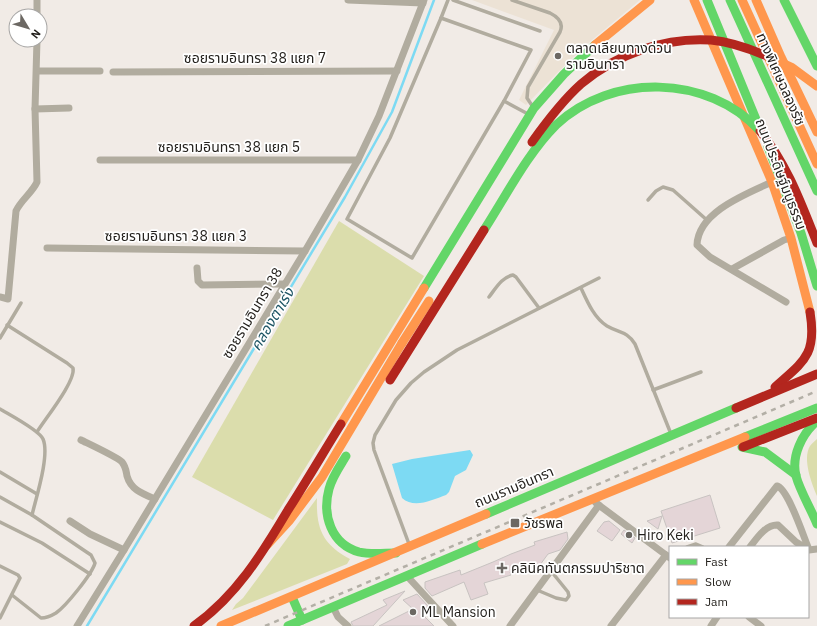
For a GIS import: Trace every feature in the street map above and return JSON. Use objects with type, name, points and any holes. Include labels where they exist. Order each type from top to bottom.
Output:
[{"type":"main road","points":[[194,626],[226,601],[268,545],[532,112],[564,74],[585,53],[650,0]]},
{"type":"main road","name":"ถนนประดิษฐ์มนูธรรม","points":[[694,0],[772,182],[791,238],[814,317],[812,338],[808,354],[800,365],[766,395]]},
{"type":"main road","points":[[707,0],[796,217],[808,251],[817,286]]},
{"type":"main road","name":"ทางพิเศษฉลองรัช","points":[[730,0],[817,191]]},
{"type":"main road","name":"ทางพิเศษฉลองรัช","points":[[742,0],[817,164]]},
{"type":"main road","points":[[756,0],[781,58],[817,132]]},
{"type":"main road","points":[[784,0],[817,66]]},
{"type":"main road","points":[[268,545],[289,521],[322,477],[338,453],[402,344],[517,163],[539,131],[568,96],[590,78],[629,54],[658,44],[692,40],[711,40],[762,52],[793,68],[817,86]]},
{"type":"main road","points":[[375,407],[390,380],[526,163],[544,138],[561,120],[589,102],[615,92],[641,87],[667,86],[685,89],[703,94],[724,104],[745,117],[763,134],[777,154],[788,174],[817,243]]},
{"type":"main road","name":"ถนนรามอินทรา","points":[[222,626],[817,374]]},
{"type":"main road","points":[[288,626],[817,408]]},
{"type":"main road","points":[[651,476],[702,462],[817,418]]},
{"type":"main road","points":[[817,421],[809,428],[801,440],[796,458],[796,475],[817,524]]},
{"type":"main road","points":[[351,447],[335,473],[330,487],[326,501],[328,525],[339,542],[357,552],[367,554],[396,553]]},
{"type":"main road","points":[[742,447],[765,452],[778,460],[796,475]]},
{"type":"main road","points":[[292,596],[302,620]]},
{"type":"street","points":[[348,0],[423,1]]},
{"type":"street","name":"ซอยรามอินทรา 38","points":[[76,626],[155,499],[358,160],[379,116],[423,1]]},
{"type":"street","points":[[0,297],[8,299],[16,211],[22,200],[34,188],[36,182],[35,109],[37,48]]},
{"type":"street","points":[[37,71],[100,72]]},
{"type":"street","name":"ซอยรามอินทรา 38 แยก 7","points":[[113,72],[397,71]]},
{"type":"street","points":[[35,109],[69,108]]},
{"type":"street","name":"ซอยรามอินทรา 38 แยก 5","points":[[100,160],[358,160]]},
{"type":"street","points":[[772,182],[725,204],[708,221],[697,238],[697,245],[710,257],[786,302]]},
{"type":"street","points":[[732,269],[784,240],[791,238]]},
{"type":"street","name":"ซอยรามอินทรา 38 แยก 3","points":[[47,248],[305,250]]},
{"type":"street","points":[[197,268],[198,281],[202,285],[284,284]]},
{"type":"street","points":[[81,440],[121,461],[126,468],[127,477],[131,485],[138,492],[155,499]]},
{"type":"street","points":[[730,546],[777,486],[781,488],[786,496],[806,546]]},
{"type":"street","points":[[591,500],[668,557],[611,626]]},
{"type":"street","points":[[510,626],[599,505]]},
{"type":"street","points":[[70,521],[90,534],[124,550]]},
{"type":"street","points":[[751,546],[767,528],[772,525],[778,525],[796,542],[803,546]]},
{"type":"street","points":[[407,576],[453,626]]},
{"type":"street","points":[[333,607],[338,617],[348,626]]},
{"type":"street","points":[[711,626],[717,618]]},
{"type":"street","points":[[750,618],[761,626]]},
{"type":"lane","points":[[441,18],[531,50],[504,102],[412,258],[347,219],[390,138],[448,0]]},
{"type":"lane","points":[[453,0],[540,31]]},
{"type":"lane","points":[[512,0],[555,15],[562,23],[560,32],[528,87],[527,98],[532,112]]},
{"type":"lane","points":[[504,102],[532,112]]},
{"type":"lane","points":[[648,200],[656,191],[663,187],[673,190],[708,221]]},
{"type":"lane","points":[[490,297],[507,276],[513,275],[539,308]]},
{"type":"lane","points":[[410,547],[374,450],[373,443],[375,435],[396,400],[411,383],[424,372],[457,350],[599,278]]},
{"type":"lane","points":[[581,288],[589,305],[605,325],[626,333],[632,338],[671,435]]},
{"type":"lane","points":[[0,338],[21,303]]},
{"type":"lane","points":[[7,325],[73,368],[72,377],[67,388],[37,432]]},
{"type":"lane","points":[[653,390],[701,372]]},
{"type":"lane","points":[[0,409],[37,432],[43,439],[43,468],[32,515]]},
{"type":"lane","points":[[0,472],[37,494]]},
{"type":"lane","points":[[0,497],[32,515],[91,555],[95,563],[90,574],[62,607],[46,618],[41,618],[12,595]]},
{"type":"lane","points":[[0,522],[42,543],[90,574]]},
{"type":"lane","points":[[690,546],[696,544],[701,546]]},
{"type":"lane","points":[[0,566],[18,575],[20,578],[0,618]]},
{"type":"lane","points":[[537,590],[556,598],[566,600],[569,596],[568,592],[550,571]]},
{"type":"shaded area","name":"ตลาดเลียบทางด่วน รามอินทรา","points":[[472,0],[640,0],[586,45],[526,105],[519,100],[554,30]]},
{"type":"green space","points":[[339,221],[424,276],[273,520],[192,477]]},
{"type":"green space","points":[[817,439],[817,496],[807,464],[807,458],[810,446]]},
{"type":"green space","points":[[317,498],[318,518],[323,534],[333,547],[350,559],[347,564],[232,610],[243,598]]},
{"type":"water","points":[[470,450],[473,455],[466,470],[455,476],[449,492],[446,495],[418,503],[412,503],[402,498],[392,464],[412,459]]},
{"type":"building","points":[[710,495],[720,528],[672,543],[661,511]]},
{"type":"building","points":[[662,516],[658,529],[647,521]]},
{"type":"building","points":[[609,521],[620,530],[612,541],[597,531],[604,522]]},
{"type":"building","name":"Hiro Keki","points":[[624,530],[635,538],[632,543],[621,534]]},
{"type":"building","points":[[567,532],[568,539],[560,550],[548,554],[537,569],[530,565],[510,572],[511,575],[484,583],[488,594],[471,600],[464,582],[432,596],[425,588],[425,582],[460,570],[461,575],[535,545],[534,542]]},
{"type":"building","points":[[405,591],[373,626],[353,626],[351,622],[387,605],[383,600]]},
{"type":"building","points":[[417,594],[428,606],[421,613],[434,626],[379,626],[413,609],[403,600]]},
{"type":"waterway","name":"คลองตาเร่ง","points":[[87,626],[345,197],[392,112],[434,0]]},
{"type":"railway","points":[[265,626],[817,391]]},
{"type":"traffic: fast","points":[[707,0],[760,129]]},
{"type":"traffic: fast","points":[[730,0],[817,191]]},
{"type":"traffic: fast","points":[[784,0],[817,66]]},
{"type":"traffic: fast","points":[[424,288],[534,108],[564,74],[595,45]]},
{"type":"traffic: fast","points":[[484,230],[526,162],[545,136],[556,125],[578,108],[604,96],[631,89],[659,87],[687,90],[714,99],[739,112],[760,131]]},
{"type":"traffic: fast","points":[[768,147],[801,233],[817,286]]},
{"type":"traffic: fast","points":[[486,514],[736,408]]},
{"type":"traffic: fast","points":[[745,437],[817,408]]},
{"type":"traffic: fast","points":[[817,421],[802,439],[796,453],[795,461],[796,476],[800,488],[817,524]]},
{"type":"traffic: fast","points":[[742,447],[765,452],[796,475]]},
{"type":"traffic: fast","points":[[346,456],[330,485],[327,499],[328,518],[335,535],[349,548],[359,552],[373,554],[396,553]]},
{"type":"traffic: fast","points":[[288,626],[482,544]]},
{"type":"traffic: fast","points":[[292,597],[302,620]]},
{"type":"traffic: slow","points":[[595,45],[650,0]]},
{"type":"traffic: slow","points":[[694,0],[772,182],[791,238],[810,312]]},
{"type":"traffic: slow","points":[[742,0],[817,164]]},
{"type":"traffic: slow","points":[[756,0],[781,57],[817,132]]},
{"type":"traffic: slow","points":[[769,57],[791,67],[817,86]]},
{"type":"traffic: slow","points":[[341,424],[424,288]]},
{"type":"traffic: slow","points":[[402,343],[429,301]]},
{"type":"traffic: slow","points":[[267,545],[289,521],[322,477],[402,343]]},
{"type":"traffic: slow","points":[[482,544],[745,437]]},
{"type":"traffic: slow","points":[[221,626],[486,514]]},
{"type":"traffic: jam","points":[[532,142],[567,97],[581,84],[595,73],[625,56],[676,41],[711,40],[741,46],[769,57]]},
{"type":"traffic: jam","points":[[760,131],[786,170],[817,243]]},
{"type":"traffic: jam","points":[[390,380],[484,230]]},
{"type":"traffic: jam","points":[[775,387],[801,363],[810,348],[812,338],[810,312]]},
{"type":"traffic: jam","points":[[736,408],[817,374]]},
{"type":"traffic: jam","points":[[743,447],[817,418]]},
{"type":"traffic: jam","points":[[194,626],[223,601],[258,558],[341,424]]},
{"type":"place","name":"ตลาดเลียบทางด่วน รามอินทรา","points":[[558,56]]},
{"type":"place","name":"วัชรพล","points":[[515,523]]},
{"type":"place","name":"Hiro Keki","points":[[629,535]]},
{"type":"place","name":"คลินิคทันตกรรมปาริชาต","points":[[502,568]]},
{"type":"place","name":"ML Mansion","points":[[413,612]]}]
